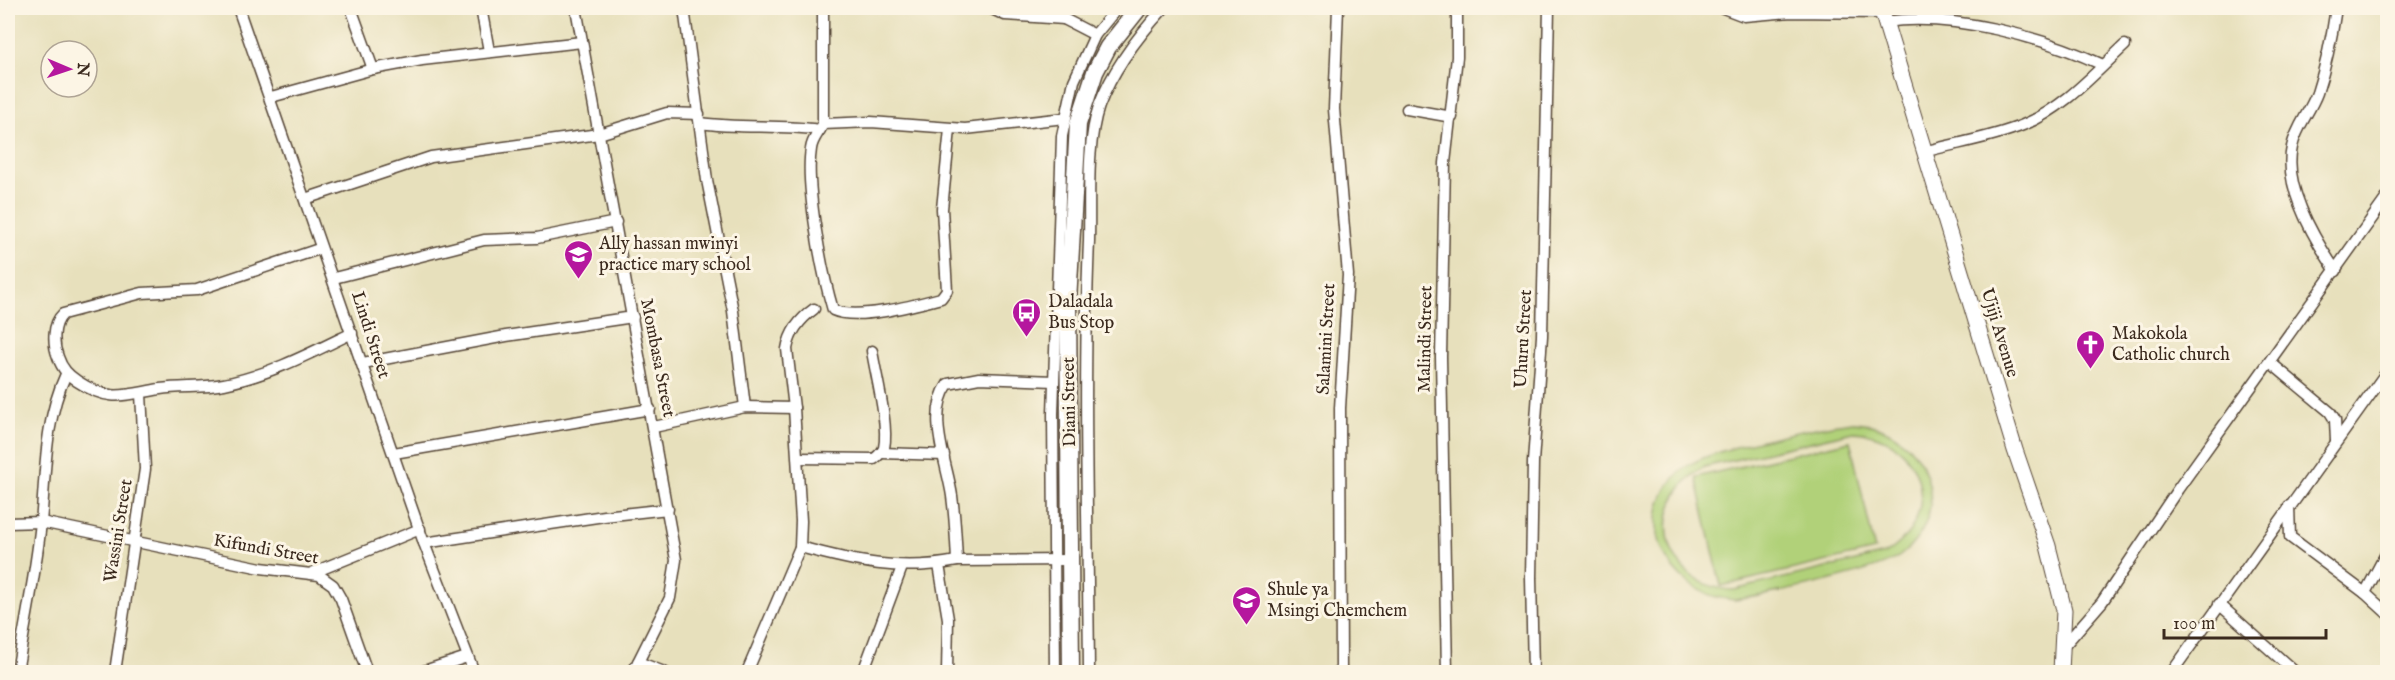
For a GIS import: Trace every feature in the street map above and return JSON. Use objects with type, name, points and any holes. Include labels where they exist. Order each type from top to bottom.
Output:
[{"type":"main road","points":[[1071,672],[1061,560],[1068,301],[1069,122],[1108,47],[1138,8]]},
{"type":"main road","name":"Ujiji Avenue","points":[[1883,14],[2015,450],[2048,546],[2064,610],[2061,672]]},
{"type":"street","name":"Lindi Street","points":[[238,8],[271,97],[319,249],[334,278],[423,543],[474,672]]},
{"type":"street","points":[[351,8],[373,69]]},
{"type":"street","points":[[481,8],[489,51]]},
{"type":"street","name":"Mombasa Street","points":[[576,8],[654,427],[676,560],[675,578],[670,598],[636,667]]},
{"type":"street","points":[[684,8],[707,180],[733,312],[745,407]]},
{"type":"street","points":[[823,8],[821,127],[813,140],[810,158],[816,230],[833,310],[840,313],[880,310],[932,301],[941,298],[947,290],[942,208],[950,129]]},
{"type":"street","points":[[990,8],[1005,15],[1065,20]]},
{"type":"street","points":[[1049,8],[1065,20],[1095,35]]},
{"type":"street","points":[[1055,672],[1061,560],[1054,381],[1069,122],[1074,81],[1095,35],[1117,8]]},
{"type":"street","name":"Diani Street","points":[[1089,672],[1085,376],[1092,145],[1099,106],[1111,81],[1140,34],[1164,8]]},
{"type":"street","name":"Salamini Street","points":[[1338,8],[1334,109],[1348,275],[1340,408],[1341,672]]},
{"type":"street","name":"Malindi Street","points":[[1447,672],[1441,357],[1444,163],[1452,117],[1457,57],[1457,8]]},
{"type":"street","name":"Uhuru Street","points":[[1533,672],[1533,497],[1542,336],[1550,8]]},
{"type":"street","points":[[1723,8],[1744,16],[1791,12],[1883,14],[2008,32],[2070,50],[2103,65]]},
{"type":"street","points":[[2336,8],[2316,96],[2297,132],[2291,149],[2291,166],[2305,217],[2336,271]]},
{"type":"street","points":[[271,97],[373,69],[489,51],[582,42]]},
{"type":"street","points":[[1923,152],[2022,126],[2070,96],[2125,45]]},
{"type":"street","points":[[1407,109],[1452,117]]},
{"type":"street","points":[[305,199],[430,157],[599,134],[667,113],[700,118],[728,127],[821,127],[871,122],[965,129],[1069,122]]},
{"type":"street","points":[[2063,647],[2102,602],[2178,489],[2271,363],[2388,196]]},
{"type":"street","points":[[334,278],[484,240],[545,237],[616,222]]},
{"type":"street","points":[[319,249],[197,290],[142,293],[63,314],[58,318],[55,333],[57,357],[66,374],[103,396],[141,394],[176,387],[224,384],[246,378],[270,371],[352,333]]},
{"type":"street","points":[[747,672],[800,548],[798,458],[787,356],[789,339],[802,318],[814,309]]},
{"type":"street","points":[[363,363],[506,336],[633,317]]},
{"type":"street","points":[[798,458],[874,459],[881,453],[884,448],[882,411],[872,351]]},
{"type":"street","points":[[2271,363],[2330,412],[2335,420],[2336,441]]},
{"type":"street","points":[[2172,672],[2388,369]]},
{"type":"street","points":[[17,672],[41,522],[50,420],[55,398],[66,374]]},
{"type":"street","points":[[957,561],[952,497],[939,412],[941,394],[948,384],[979,378],[1054,381]]},
{"type":"street","name":"Wassini Street","points":[[115,672],[145,469],[141,394]]},
{"type":"street","points":[[654,427],[745,407],[794,408]]},
{"type":"street","points":[[394,453],[650,409]]},
{"type":"street","points":[[2330,412],[2344,414],[2359,409]]},
{"type":"street","points":[[881,453],[944,455]]},
{"type":"street","points":[[2289,506],[2290,537],[2365,593],[2388,614]]},
{"type":"street","points":[[423,543],[612,514],[668,509]]},
{"type":"street","name":"Kifundi Street","points":[[8,523],[41,522],[261,568],[312,573],[333,585],[341,599],[367,672]]},
{"type":"street","points":[[312,573],[420,529]]},
{"type":"street","points":[[800,548],[873,564],[902,567],[939,565],[957,561],[1061,560]]},
{"type":"street","points":[[2365,593],[2388,550]]},
{"type":"street","points":[[939,565],[948,620],[947,672]]},
{"type":"street","points":[[863,672],[902,567]]},
{"type":"street","points":[[2219,604],[2295,672]]},
{"type":"street","points":[[421,672],[467,657]]},
{"type":"street","points":[[636,667],[664,672]]},
{"type":"green space","points":[[1853,422],[1878,427],[1898,438],[1915,453],[1925,472],[1930,493],[1928,515],[1919,536],[1901,555],[1889,562],[1847,576],[1735,600],[1710,595],[1690,584],[1673,568],[1662,549],[1657,528],[1659,507],[1668,486],[1686,467],[1698,460],[1740,446]],"holes":[[[1853,432],[1877,437],[1897,447],[1910,462],[1918,480],[1920,500],[1916,520],[1904,538],[1885,554],[1734,590],[1710,585],[1690,575],[1677,560],[1669,541],[1668,521],[1673,501],[1685,483],[1704,467]]]},
{"type":"green space","points":[[1850,441],[1875,550],[1721,586],[1696,477]]},
{"type":"place","name":"Ally hassan mwinyi practice mary school","points":[[578,280]]},
{"type":"place","name":"Daladala Bus Stop","points":[[1027,338]]},
{"type":"place","name":"Makokola Catholic church","points":[[2091,370]]},
{"type":"place","name":"Shule ya Msingi Chemchem","points":[[1246,626]]}]
